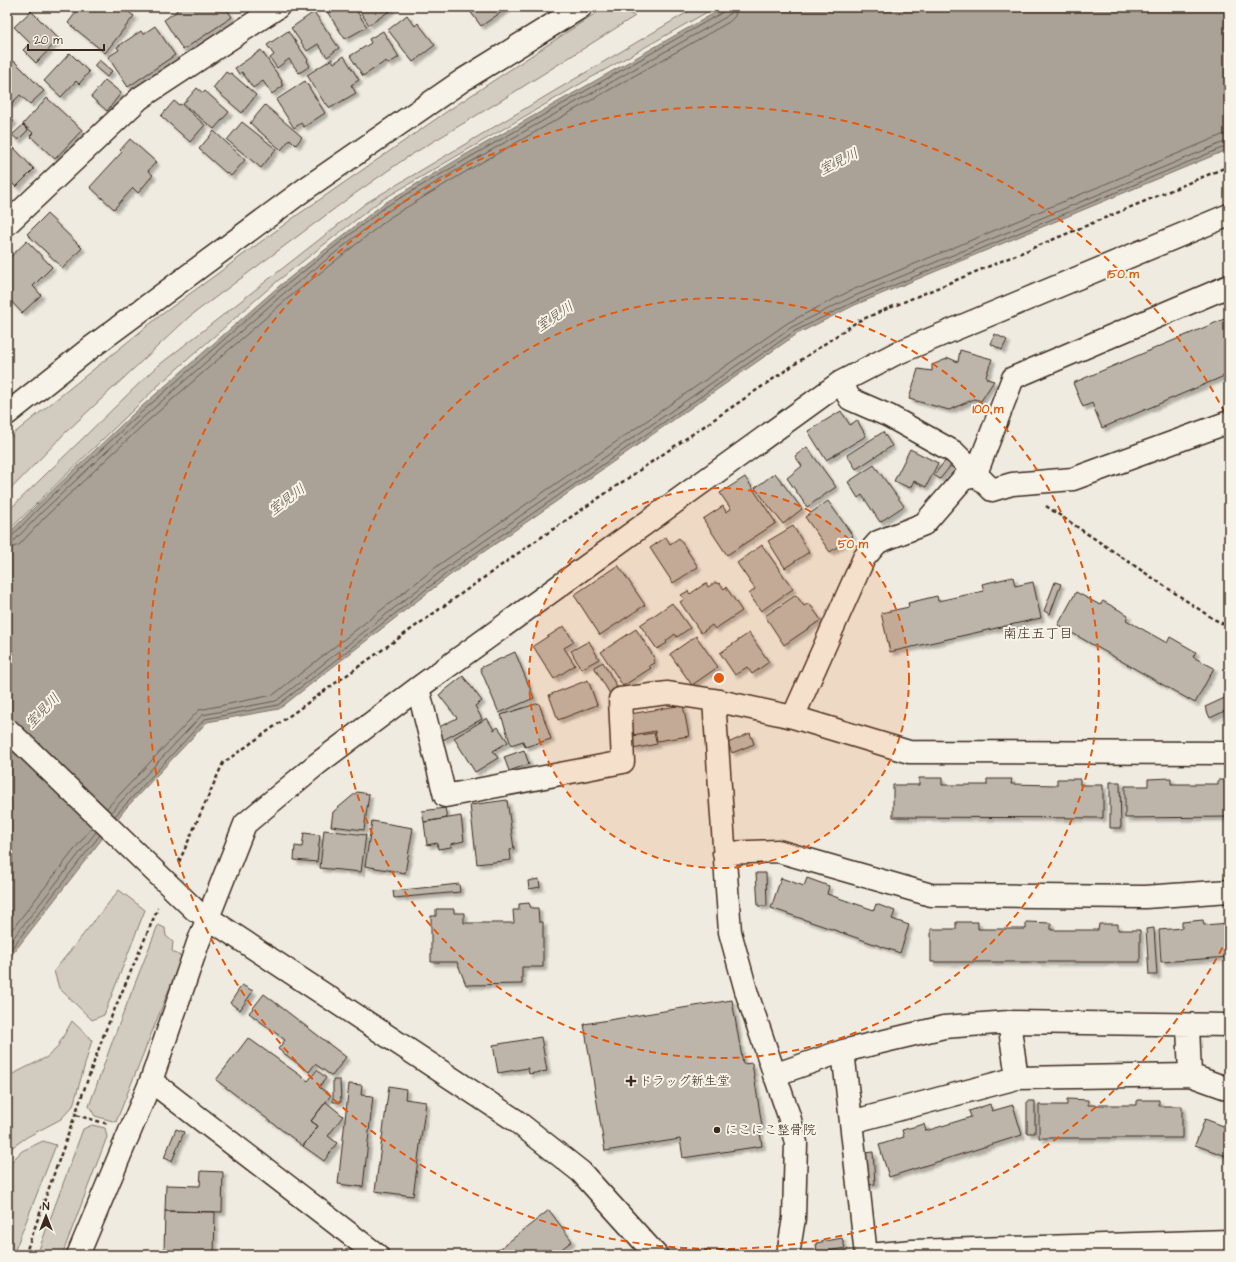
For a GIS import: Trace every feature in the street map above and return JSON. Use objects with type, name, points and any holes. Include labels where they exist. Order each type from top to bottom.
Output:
[{"type":"street","points":[[7,224],[140,98],[278,7]]},
{"type":"street","points":[[7,414],[89,349],[305,189],[463,80],[580,7]]},
{"type":"street","points":[[78,1255],[151,1081],[198,943],[202,914],[220,883],[245,824],[317,764],[418,688],[840,382],[895,354],[1229,215]]},
{"type":"street","points":[[975,476],[1013,378],[1229,286]]},
{"type":"street","points":[[840,382],[850,399],[889,416],[954,452],[975,476],[992,490],[1012,484],[1073,480],[1229,422]]},
{"type":"street","points":[[792,717],[864,558],[878,542],[924,524],[963,479],[975,476]]},
{"type":"street","points":[[418,688],[445,796],[623,762],[620,699],[668,693],[714,700],[792,717],[909,752],[1229,753]]},
{"type":"street","points":[[714,700],[730,932],[747,994],[789,1116],[796,1143],[794,1218],[788,1255]]},
{"type":"street","points":[[7,729],[202,914],[515,1120],[581,1172],[656,1255]]},
{"type":"street","points":[[724,853],[778,851],[931,895],[1145,897],[1229,891]]},
{"type":"street","points":[[774,1075],[843,1051],[944,1028],[1009,1022],[1229,1025]]},
{"type":"street","points":[[1009,1022],[1017,1078]]},
{"type":"street","points":[[1188,1024],[1190,1075]]},
{"type":"street","points":[[843,1051],[866,1255]]},
{"type":"street","points":[[851,1122],[1017,1078],[1190,1075],[1229,1089]]},
{"type":"street","points":[[151,1081],[352,1246],[377,1255]]},
{"type":"street","points":[[869,1255],[1229,1241]]},
{"type":"path","points":[[1044,505],[1212,618],[1229,627]]},
{"type":"path","points":[[76,1115],[130,1131]]},
{"type":"shaded area","points":[[605,7],[616,7],[635,16],[497,103],[406,158],[353,195],[189,317],[65,433],[7,493],[7,439],[161,315],[296,216],[449,110]]},
{"type":"shaded area","points":[[696,7],[716,7],[587,80],[380,201],[275,283],[162,382],[7,532],[7,512],[154,369],[366,203]]},
{"type":"shaded area","points":[[119,890],[145,910],[104,1015],[92,1020],[59,988],[54,971]]},
{"type":"shaded area","points":[[158,925],[165,928],[166,936],[173,942],[172,951],[182,957],[116,1122],[95,1116],[89,1106],[114,1037]]},
{"type":"shaded area","points":[[72,1021],[92,1040],[73,1106],[61,1119],[27,1137],[7,1151],[7,1077],[47,1057],[56,1049]]},
{"type":"shaded area","points":[[92,1125],[105,1128],[107,1137],[62,1255],[37,1255],[83,1129]]},
{"type":"shaded area","points":[[43,1141],[56,1145],[13,1255],[7,1255],[7,1166],[22,1151]]},
{"type":"water","name":"室見川","points":[[725,7],[1229,7],[1229,149],[855,305],[797,334],[449,576],[279,709],[207,722],[126,808],[7,961],[7,535],[132,415],[278,287],[383,204],[470,152]]},
{"type":"building","points":[[80,7],[122,7],[134,16],[105,53],[68,23]]},
{"type":"building","points":[[225,7],[232,17],[183,50],[164,20],[177,11],[175,8]]},
{"type":"building","points":[[331,7],[354,7],[367,27],[345,39],[326,10]]},
{"type":"building","points":[[357,7],[390,7],[391,10],[369,25]]},
{"type":"building","points":[[467,7],[509,7],[481,26]]},
{"type":"building","points":[[31,11],[59,39],[36,63],[23,50],[30,43],[14,27]]},
{"type":"building","points":[[314,12],[339,48],[327,57],[318,44],[307,51],[291,28]]},
{"type":"building","points":[[407,15],[415,26],[418,23],[435,45],[413,62],[388,30]]},
{"type":"building","points":[[155,26],[175,55],[128,87],[108,57],[119,50],[117,47],[141,31],[143,34]]},
{"type":"building","points":[[288,31],[308,60],[307,61],[310,66],[299,73],[289,59],[277,68],[270,58],[274,55],[267,45]]},
{"type":"building","points":[[383,31],[399,57],[388,64],[386,61],[363,76],[350,56],[371,43],[369,39]]},
{"type":"building","points":[[261,50],[282,81],[283,86],[272,94],[263,81],[253,88],[242,72],[239,74],[235,68]]},
{"type":"building","points":[[70,53],[89,72],[79,84],[76,81],[61,97],[44,81]]},
{"type":"building","points":[[344,56],[359,80],[351,85],[356,93],[330,108],[326,103],[325,104],[307,75],[332,59],[334,63]]},
{"type":"building","points":[[99,60],[112,71],[107,77],[94,66]]},
{"type":"building","points":[[14,61],[44,91],[30,104],[20,95],[10,105],[7,102],[7,68]]},
{"type":"building","points":[[226,72],[229,74],[231,73],[256,95],[242,113],[213,88]]},
{"type":"building","points":[[105,80],[121,93],[107,111],[91,97]]},
{"type":"building","points":[[305,81],[325,113],[304,127],[301,123],[294,128],[276,100]]},
{"type":"building","points":[[197,88],[203,93],[205,91],[229,112],[214,129],[183,104]]},
{"type":"building","points":[[47,98],[82,130],[55,159],[30,136],[33,133],[23,124]]},
{"type":"building","points":[[174,101],[179,105],[181,104],[205,125],[190,142],[161,116]]},
{"type":"building","points":[[265,105],[302,137],[296,145],[290,139],[281,150],[250,123]]},
{"type":"building","points":[[7,115],[14,121],[7,128]]},
{"type":"building","points":[[242,122],[276,149],[261,168],[227,140]]},
{"type":"building","points":[[23,125],[28,130],[18,140],[12,135]]},
{"type":"building","points":[[214,131],[245,160],[231,176],[199,149]]},
{"type":"building","points":[[130,139],[156,162],[148,171],[153,175],[138,193],[133,188],[114,209],[90,187],[122,152],[120,150]]},
{"type":"building","points":[[7,147],[10,151],[14,148],[34,169],[16,187],[7,178]]},
{"type":"building","points":[[47,214],[82,248],[63,268],[27,234]]},
{"type":"building","points":[[27,241],[52,267],[33,286],[41,295],[22,313],[7,297],[7,260]]},
{"type":"building","points":[[1229,317],[1229,374],[1102,428],[1092,403],[1083,407],[1073,383]]},
{"type":"building","points":[[995,334],[1007,340],[1002,350],[991,344]]},
{"type":"building","points":[[960,350],[992,359],[986,376],[987,379],[994,381],[981,401],[974,399],[949,410],[909,399],[918,369],[932,371],[932,365],[949,358],[958,362]]},
{"type":"building","points":[[841,411],[850,425],[857,420],[866,436],[826,460],[808,431]]},
{"type":"building","points":[[883,432],[892,446],[856,469],[847,455]]},
{"type":"building","points":[[807,447],[836,487],[807,507],[787,478],[802,466],[795,456]]},
{"type":"building","points":[[910,449],[938,463],[926,487],[914,481],[910,488],[894,481]]},
{"type":"building","points":[[945,461],[952,464],[940,479],[934,475]]},
{"type":"building","points":[[874,465],[904,506],[880,522],[862,495],[858,498],[848,482]]},
{"type":"building","points":[[775,473],[802,509],[783,524],[755,488]]},
{"type":"building","points":[[745,477],[776,523],[727,555],[703,519],[723,506],[726,512],[731,509],[720,493]]},
{"type":"building","points":[[828,501],[853,536],[830,552],[805,517]]},
{"type":"building","points":[[793,526],[809,552],[785,568],[768,541]]},
{"type":"building","points":[[666,537],[670,544],[679,538],[698,567],[673,583],[650,548]]},
{"type":"building","points":[[762,545],[793,589],[761,611],[749,594],[755,589],[737,563]]},
{"type":"building","points":[[618,565],[645,605],[600,635],[574,595]]},
{"type":"building","points":[[1013,577],[1015,586],[1033,582],[1041,618],[890,652],[881,613],[909,607],[908,603],[937,596],[938,601],[984,591],[982,584]]},
{"type":"building","points":[[716,582],[717,584],[719,583],[724,589],[726,587],[742,611],[715,629],[712,625],[701,633],[680,602],[684,599],[681,595],[688,591],[690,594],[706,583],[708,587]]},
{"type":"building","points":[[1055,582],[1061,584],[1050,614],[1044,611]]},
{"type":"building","points":[[1076,592],[1100,605],[1103,601],[1128,615],[1126,620],[1167,643],[1170,637],[1196,652],[1193,657],[1214,668],[1195,703],[1058,625]]},
{"type":"building","points":[[796,595],[804,606],[809,603],[821,620],[784,645],[765,616]]},
{"type":"building","points":[[672,603],[690,628],[677,637],[675,634],[666,641],[667,643],[657,649],[640,625]]},
{"type":"building","points":[[564,626],[574,642],[564,648],[575,665],[554,679],[533,646]]},
{"type":"building","points":[[636,629],[655,659],[653,660],[655,663],[649,666],[651,668],[623,686],[601,652]]},
{"type":"building","points":[[749,633],[769,662],[752,674],[747,667],[735,675],[720,653]]},
{"type":"building","points":[[696,636],[718,667],[692,685],[670,654]]},
{"type":"building","points":[[589,641],[599,659],[581,669],[571,651]]},
{"type":"building","points":[[515,652],[534,698],[499,713],[480,668]]},
{"type":"building","points":[[603,662],[618,689],[610,694],[594,667]]},
{"type":"building","points":[[463,676],[482,701],[475,706],[482,719],[443,740],[439,727],[457,718],[439,695]]},
{"type":"building","points":[[588,680],[597,705],[558,720],[549,695]]},
{"type":"building","points":[[1229,696],[1229,709],[1210,718],[1205,707]]},
{"type":"building","points":[[539,703],[551,739],[525,747],[523,741],[511,745],[501,715]]},
{"type":"building","points":[[683,705],[689,736],[657,741],[655,731],[633,735],[630,714]]},
{"type":"building","points":[[487,718],[494,730],[498,727],[508,742],[493,751],[498,758],[475,772],[454,738]]},
{"type":"building","points":[[654,733],[657,744],[633,749],[632,736]]},
{"type":"building","points":[[750,733],[754,744],[732,753],[728,743]]},
{"type":"building","points":[[524,750],[529,764],[509,771],[504,757]]},
{"type":"building","points":[[919,778],[942,778],[942,785],[987,785],[987,779],[1012,779],[1011,784],[1057,785],[1057,779],[1080,779],[1080,785],[1103,785],[1103,818],[893,817],[893,785],[919,785]]},
{"type":"building","points":[[1171,778],[1171,784],[1218,784],[1218,780],[1229,780],[1229,817],[1125,818],[1125,786],[1148,786],[1148,779]]},
{"type":"building","points":[[1110,782],[1120,782],[1121,828],[1110,828]]},
{"type":"building","points":[[357,792],[369,794],[364,830],[331,826],[333,812]]},
{"type":"building","points":[[507,800],[514,849],[510,850],[511,860],[477,864],[470,805]]},
{"type":"building","points":[[445,808],[447,818],[424,822],[422,811]]},
{"type":"building","points":[[461,816],[464,841],[451,844],[451,847],[438,849],[437,843],[427,845],[424,822]]},
{"type":"building","points":[[372,821],[413,828],[405,873],[365,866]]},
{"type":"building","points":[[324,830],[366,835],[361,872],[320,868]]},
{"type":"building","points":[[304,833],[320,835],[317,862],[294,860],[295,846],[302,847]]},
{"type":"building","points":[[756,873],[766,873],[767,906],[758,906]]},
{"type":"building","points":[[781,878],[804,886],[807,878],[829,886],[827,894],[874,910],[876,904],[895,911],[892,919],[909,925],[900,953],[771,908]]},
{"type":"building","points":[[539,879],[540,887],[529,889],[528,881]]},
{"type":"building","points":[[459,884],[460,892],[394,898],[393,891]]},
{"type":"building","points":[[529,903],[531,908],[538,908],[539,922],[543,922],[543,967],[522,967],[522,984],[466,985],[457,962],[431,962],[431,916],[436,916],[436,909],[454,909],[454,913],[464,913],[464,923],[514,923],[513,910],[519,910],[519,904]]},
{"type":"building","points":[[1203,920],[1204,925],[1229,923],[1229,957],[1161,962],[1159,930],[1182,928],[1182,922]]},
{"type":"building","points":[[956,922],[978,922],[978,929],[1026,929],[1026,922],[1051,923],[1051,930],[1098,930],[1099,924],[1118,924],[1118,930],[1140,930],[1140,962],[931,962],[931,929],[956,929]]},
{"type":"building","points":[[1154,928],[1157,975],[1149,975],[1146,929]]},
{"type":"building","points":[[242,985],[253,991],[240,1010],[230,1003]]},
{"type":"building","points":[[264,994],[346,1057],[332,1076],[315,1064],[309,1072],[278,1049],[285,1040],[249,1013]]},
{"type":"building","points":[[732,1000],[743,1064],[752,1063],[762,1126],[759,1126],[762,1146],[683,1158],[680,1139],[605,1151],[584,1024]]},
{"type":"building","points":[[541,1037],[547,1071],[529,1074],[528,1068],[498,1073],[493,1045]]},
{"type":"building","points":[[248,1038],[308,1081],[317,1070],[326,1078],[319,1087],[331,1095],[311,1121],[318,1126],[303,1146],[216,1080]]},
{"type":"building","points":[[333,1080],[340,1080],[341,1102],[333,1102]]},
{"type":"building","points":[[349,1084],[362,1085],[361,1095],[373,1096],[363,1187],[338,1184]]},
{"type":"building","points":[[389,1086],[406,1089],[405,1099],[426,1102],[413,1196],[375,1191]]},
{"type":"building","points":[[1067,1099],[1088,1100],[1088,1105],[1137,1105],[1137,1100],[1159,1100],[1159,1106],[1182,1106],[1182,1138],[1039,1138],[1039,1105],[1067,1105]]},
{"type":"building","points":[[1027,1101],[1035,1101],[1035,1133],[1027,1133]]},
{"type":"building","points":[[326,1102],[343,1116],[328,1136],[337,1143],[324,1161],[303,1146],[318,1126],[311,1121]]},
{"type":"building","points":[[990,1104],[992,1111],[1013,1105],[1022,1135],[889,1177],[879,1145],[904,1137],[902,1130],[924,1124],[926,1131],[971,1117],[969,1111]]},
{"type":"building","points":[[1205,1119],[1226,1127],[1229,1120],[1229,1157],[1195,1145]]},
{"type":"building","points":[[176,1129],[184,1132],[172,1161],[164,1158]]},
{"type":"building","points":[[873,1152],[875,1184],[866,1185],[864,1153]]},
{"type":"building","points":[[201,1171],[223,1172],[222,1212],[165,1211],[166,1185],[200,1186]]},
{"type":"building","points":[[549,1210],[572,1241],[554,1255],[492,1255]]},
{"type":"building","points":[[165,1211],[215,1212],[214,1255],[155,1255],[155,1251],[164,1252]]},
{"type":"building","points":[[842,1238],[845,1248],[817,1253],[816,1243]]},
{"type":"place","name":"ドラッグ新生堂","points":[[631,1081]]},
{"type":"place","name":"にこにこ整骨院","points":[[717,1130]]},
{"type":"district","name":"南庄五丁目","points":[[1038,634]]}]
